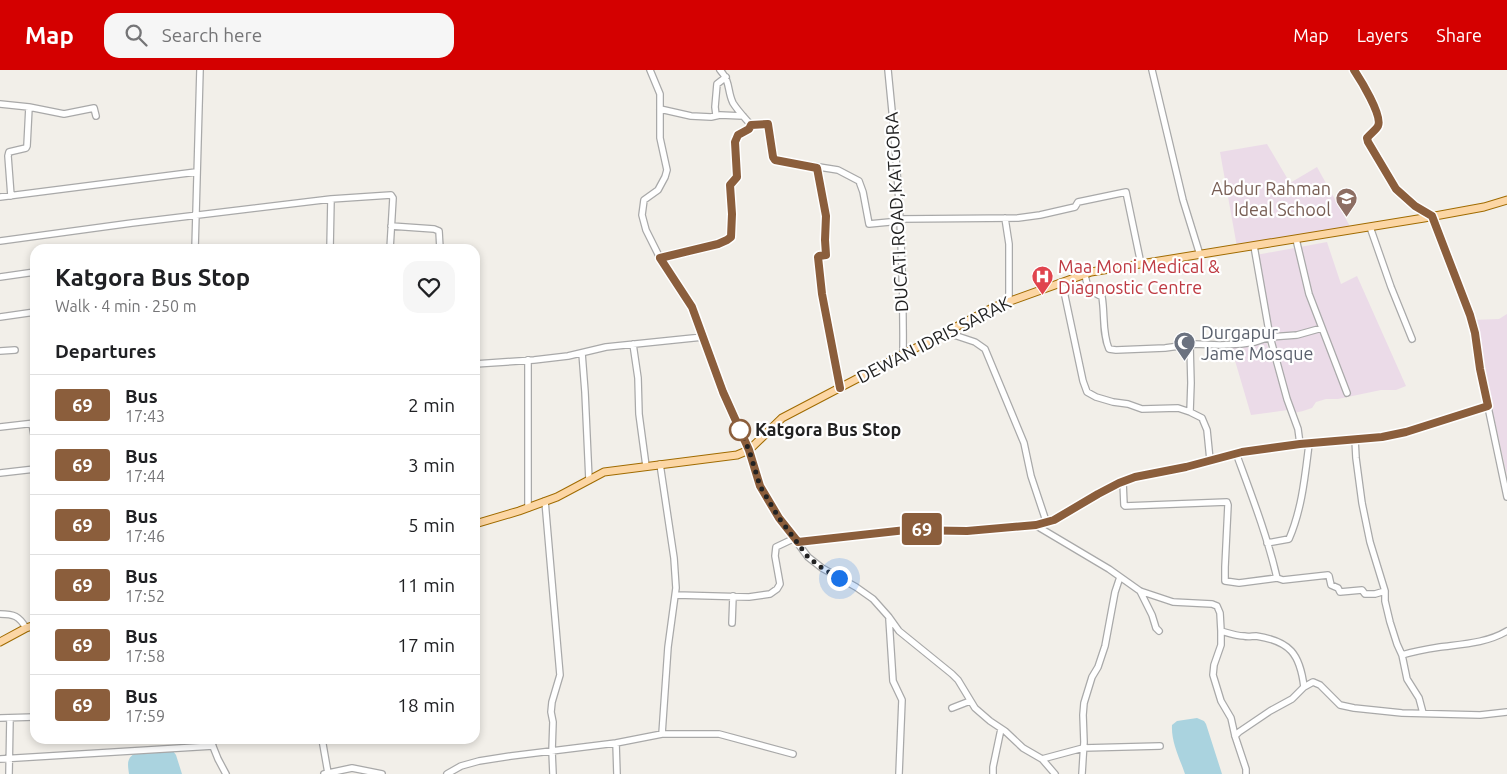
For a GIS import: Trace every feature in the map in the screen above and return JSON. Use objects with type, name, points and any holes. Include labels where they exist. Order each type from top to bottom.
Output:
[{"type":"main road","name":"DEWAN IDRIS SARAK","points":[[480,522],[557,497],[604,472],[736,455],[749,450],[782,418],[994,306],[1091,272],[1370,227],[1484,207],[1507,200]]},
{"type":"main road","points":[[0,642],[30,627]]},
{"type":"street","points":[[195,244],[200,70]]},
{"type":"street","points":[[650,70],[660,94],[660,138],[667,167],[666,174],[658,190],[645,198],[643,203],[642,214],[646,230],[660,258],[692,307],[723,392],[749,450],[760,486],[779,518],[808,557],[822,568],[873,599],[904,636],[958,680],[970,701],[980,713],[1001,728],[1023,748],[1042,758],[1055,774]]},
{"type":"street","points":[[720,70],[726,76],[732,102],[751,125]]},
{"type":"street","name":"DUCATI ROAD,KATGORA","points":[[888,70],[894,127],[904,294],[903,355]]},
{"type":"street","points":[[1152,70],[1183,200],[1200,255]]},
{"type":"street","points":[[1354,70],[1373,103],[1379,120],[1378,127],[1367,138],[1368,142],[1396,189],[1415,206],[1432,216],[1470,315],[1507,498]]},
{"type":"street","points":[[716,115],[717,84],[726,76]]},
{"type":"street","points":[[0,104],[29,107],[64,114],[94,108],[96,116]]},
{"type":"street","points":[[11,196],[8,156],[9,152],[26,148],[27,146],[29,107]]},
{"type":"street","points":[[660,108],[691,116],[743,116]]},
{"type":"street","points":[[751,125],[768,124],[775,160],[838,170],[858,180],[863,192],[869,224],[900,220],[1040,216],[1076,207],[1078,202],[1126,192],[1141,264]]},
{"type":"street","points":[[660,258],[718,244],[731,237],[730,185],[737,177],[735,142],[738,135],[749,129],[751,125]]},
{"type":"street","points":[[817,168],[826,216],[826,255],[818,257],[822,294],[840,388]]},
{"type":"street","points":[[0,197],[196,172]]},
{"type":"street","points":[[0,241],[331,199],[391,196],[393,198],[390,244]]},
{"type":"street","points":[[330,244],[331,199]]},
{"type":"street","points":[[1005,218],[1009,244],[1009,301]]},
{"type":"street","points":[[391,226],[434,229],[439,231],[440,244]]},
{"type":"street","points":[[1370,227],[1391,287],[1412,338]]},
{"type":"street","points":[[1296,239],[1309,294],[1347,394]]},
{"type":"street","points":[[1254,246],[1270,337],[1287,399],[1298,429],[1300,444]]},
{"type":"street","points":[[0,277],[30,273]]},
{"type":"street","points":[[1085,275],[1088,289],[1102,297],[1104,330],[1109,349],[1241,344],[1270,337],[1296,335],[1322,328]]},
{"type":"street","points":[[1062,282],[1087,392],[1096,397],[1142,409],[1178,408],[1202,418],[1207,430],[1210,460]]},
{"type":"street","points":[[0,316],[30,313]]},
{"type":"street","points":[[945,332],[975,342],[985,349],[1024,443],[1031,476],[1045,522]]},
{"type":"street","points":[[480,364],[568,356],[606,347],[704,337]]},
{"type":"street","points":[[632,344],[638,378],[638,414],[646,466]]},
{"type":"street","points":[[1190,345],[1190,412]]},
{"type":"street","points":[[0,351],[15,350]]},
{"type":"street","points":[[582,353],[589,480]]},
{"type":"street","points":[[528,360],[528,508]]},
{"type":"street","points":[[676,595],[750,596],[770,594],[780,584],[775,556],[776,547],[796,540],[906,530],[967,531],[1036,525],[1054,520],[1098,494],[1135,477],[1186,467],[1236,453],[1300,444],[1382,437],[1406,432],[1488,406]]},
{"type":"street","points":[[0,428],[30,424]]},
{"type":"street","points":[[1355,439],[1366,525],[1385,591],[1390,622],[1402,655],[1407,679],[1419,698],[1423,714]]},
{"type":"street","points":[[1268,543],[1289,539],[1295,528],[1300,510],[1309,444]]},
{"type":"street","points":[[1236,453],[1255,501],[1277,578]]},
{"type":"street","points":[[660,464],[674,558],[676,595],[668,647],[662,734]]},
{"type":"street","points":[[0,473],[30,470]]},
{"type":"street","points":[[1123,482],[1125,506],[1227,502],[1225,581],[1239,583],[1277,578],[1282,580],[1328,575],[1331,586],[1338,588],[1340,592],[1362,590],[1364,594],[1369,595],[1385,591]]},
{"type":"street","points":[[545,501],[560,675],[552,702],[553,774]]},
{"type":"street","points":[[1036,525],[1110,569],[1140,591],[1173,602],[1212,604],[1217,606],[1220,613],[1221,644],[1217,653],[1213,675],[1221,701],[1231,718],[1246,774]]},
{"type":"street","points":[[1082,774],[1082,715],[1084,703],[1105,646],[1115,592],[1120,577]]},
{"type":"street","points":[[1140,591],[1159,631]]},
{"type":"street","points":[[732,596],[732,623]]},
{"type":"street","points":[[0,614],[11,614],[21,619],[26,628]]},
{"type":"street","points":[[889,617],[893,681],[902,700],[899,774]]},
{"type":"street","points":[[1221,631],[1243,636],[1255,636],[1284,645],[1294,652],[1301,668],[1304,686]]},
{"type":"street","points":[[1402,655],[1422,650],[1475,643],[1496,638],[1507,631]]},
{"type":"street","points":[[1235,736],[1270,711],[1292,699],[1304,686],[1313,682],[1320,685],[1340,705],[1354,708],[1423,714],[1480,715],[1507,712]]},
{"type":"street","points":[[952,708],[970,701]]},
{"type":"street","points":[[0,718],[30,717]]},
{"type":"street","points":[[9,774],[10,718]]},
{"type":"street","points":[[993,774],[1001,728]]},
{"type":"street","points":[[447,774],[461,766],[479,761],[616,743],[662,734],[719,734],[793,754]]},
{"type":"street","points":[[616,743],[617,774]]},
{"type":"street","points":[[323,744],[326,773],[352,768],[382,774]]},
{"type":"street","points":[[0,759],[213,746],[226,774]]},
{"type":"street","points":[[1042,758],[1083,748],[1160,746]]},
{"type":"shaded area","points":[[1267,144],[1290,183],[1317,167],[1352,230],[1237,247],[1220,152]]},
{"type":"shaded area","points":[[1327,242],[1341,284],[1357,276],[1406,386],[1396,390],[1381,390],[1338,399],[1326,399],[1316,402],[1312,408],[1294,413],[1272,348],[1256,255]]},
{"type":"shaded area","points":[[1507,314],[1507,475],[1472,320],[1499,319]]},
{"type":"shaded area","points":[[1266,341],[1288,410],[1251,415],[1231,347]]},
{"type":"water","points":[[1197,718],[1206,724],[1222,774],[1185,774],[1174,744],[1172,725],[1177,721]]},
{"type":"water","points":[[158,751],[173,751],[182,774],[129,774],[128,763],[131,756]]},
{"type":"bus line","name":"69","points":[[840,388],[818,264],[818,257],[827,254],[825,204],[817,168],[775,160],[768,124],[751,125],[749,129],[738,135],[735,142],[737,177],[730,185],[731,237],[718,244],[660,258],[692,307],[723,392],[749,450],[760,486],[779,518],[798,542],[906,530],[967,531],[1036,525],[1054,520],[1098,494],[1135,477],[1186,467],[1242,452],[1300,444],[1382,437],[1406,432],[1488,406],[1470,315],[1432,216],[1415,206],[1396,189],[1368,142],[1367,138],[1378,127],[1379,120],[1373,103],[1354,70]]},
{"type":"place","name":"Abdur Rahman Ideal School","points":[[1347,218]]},
{"type":"place","name":"Maa Moni Medical & Diagnostic Centre","points":[[1042,296]]},
{"type":"place","name":"Durgapur Jame Mosque","points":[[1185,362]]},
{"type":"place","name":"Katgora Bus Stop","points":[[740,430]]},
{"type":"route","points":[[740,430],[749,450],[760,486],[779,518],[808,557],[839,578]]}]
